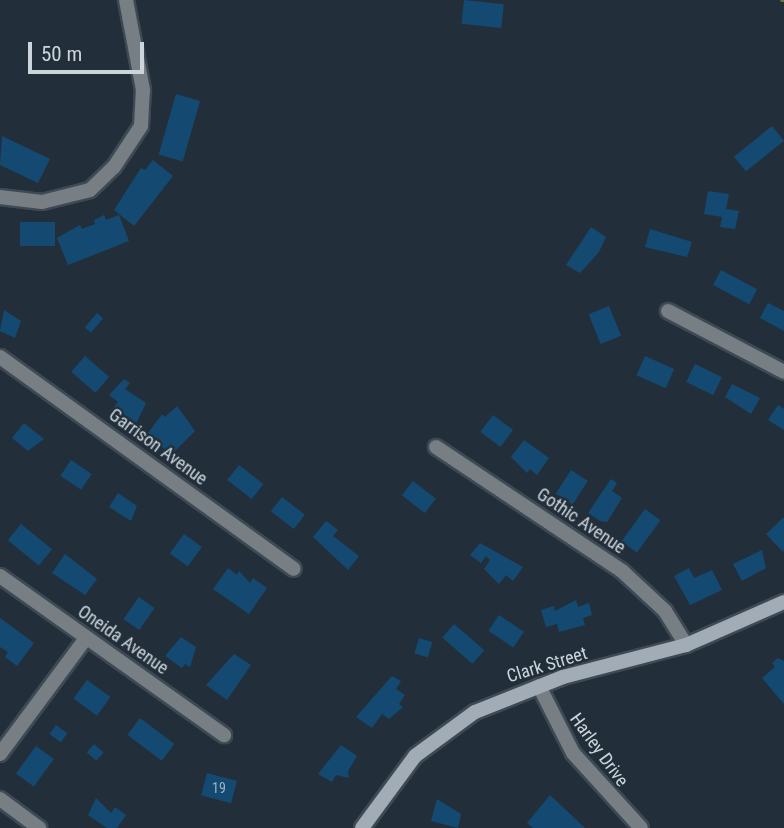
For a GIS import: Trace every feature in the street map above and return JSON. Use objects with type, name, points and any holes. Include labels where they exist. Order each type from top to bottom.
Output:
[{"type":"street","points":[[0,197],[41,202],[90,190],[114,167],[141,126],[143,90],[126,0]]},
{"type":"street","points":[[668,311],[784,372]]},
{"type":"street","name":"Garrison Avenue","points":[[0,356],[294,569]]},
{"type":"street","name":"Gothic Avenue","points":[[436,447],[622,571],[665,611],[686,645]]},
{"type":"street","name":"Oneida Avenue","points":[[0,576],[224,735]]},
{"type":"street","name":"Clark Street","points":[[362,828],[387,791],[432,742],[475,712],[539,686],[686,645],[784,602]]},
{"type":"street","points":[[0,754],[86,638]]},
{"type":"street","name":"Harley Drive","points":[[539,686],[573,753],[640,828]]},
{"type":"street","points":[[0,799],[39,828]]},
{"type":"building","points":[[464,0],[504,4],[501,28],[461,24]]},
{"type":"building","points":[[176,94],[200,101],[183,161],[159,155]]},
{"type":"building","points":[[772,126],[784,141],[746,172],[734,157]]},
{"type":"building","points":[[2,136],[50,159],[38,183],[0,165]]},
{"type":"building","points":[[153,160],[173,176],[134,226],[114,210],[141,168],[145,170]]},
{"type":"building","points":[[708,191],[729,194],[726,209],[739,211],[735,229],[720,227],[722,217],[704,214]]},
{"type":"building","points":[[104,215],[106,220],[119,215],[129,241],[68,265],[57,238],[80,225],[82,229],[95,224],[94,220]]},
{"type":"building","points":[[20,222],[55,222],[55,246],[20,246]]},
{"type":"building","points":[[591,227],[606,237],[599,252],[580,273],[566,265]]},
{"type":"building","points":[[650,229],[692,242],[687,257],[645,247]]},
{"type":"building","points":[[721,270],[757,289],[749,304],[713,285]]},
{"type":"building","points":[[768,303],[784,311],[784,331],[760,318]]},
{"type":"building","points":[[609,306],[621,336],[601,344],[589,314]]},
{"type":"building","points":[[4,310],[21,321],[15,338],[0,331]]},
{"type":"building","points":[[97,313],[103,318],[91,333],[85,328]]},
{"type":"building","points":[[85,356],[109,377],[95,393],[71,372]]},
{"type":"building","points":[[645,356],[674,369],[666,388],[636,375]]},
{"type":"building","points":[[695,364],[722,377],[713,395],[686,382]]},
{"type":"building","points":[[124,379],[130,383],[125,389],[146,403],[136,424],[114,407],[118,402],[109,395]]},
{"type":"building","points":[[732,384],[760,398],[751,414],[725,397]]},
{"type":"building","points":[[778,405],[784,409],[784,430],[768,420]]},
{"type":"building","points":[[177,406],[195,431],[172,454],[146,436],[162,414],[165,417]]},
{"type":"building","points":[[493,415],[513,430],[500,447],[480,432]]},
{"type":"building","points":[[24,423],[44,439],[28,451],[12,438]]},
{"type":"building","points":[[524,440],[549,458],[537,475],[530,469],[527,473],[511,457]]},
{"type":"building","points":[[71,460],[92,474],[81,490],[60,476]]},
{"type":"building","points":[[239,465],[263,484],[252,499],[227,480]]},
{"type":"building","points":[[571,470],[588,481],[573,504],[556,493]]},
{"type":"building","points":[[611,479],[617,483],[612,491],[622,498],[607,522],[600,521],[588,513]]},
{"type":"building","points":[[413,481],[436,499],[425,513],[402,495]]},
{"type":"building","points":[[118,493],[137,506],[131,521],[109,507]]},
{"type":"building","points":[[282,497],[305,515],[294,529],[271,511]]},
{"type":"building","points":[[645,509],[660,520],[637,553],[621,541]]},
{"type":"building","points":[[784,517],[784,550],[783,552],[766,534]]},
{"type":"building","points":[[326,521],[338,530],[333,536],[359,556],[348,570],[313,537]]},
{"type":"building","points":[[21,524],[52,549],[39,565],[8,540]]},
{"type":"building","points":[[184,534],[202,547],[188,566],[170,553]]},
{"type":"building","points":[[480,543],[523,567],[513,581],[506,575],[499,584],[484,569],[490,560],[486,556],[481,563],[470,555]]},
{"type":"building","points":[[762,550],[766,568],[742,581],[733,564]]},
{"type":"building","points":[[65,554],[97,579],[85,595],[52,573]]},
{"type":"building","points":[[228,568],[237,575],[239,571],[250,583],[253,578],[267,588],[249,614],[213,589]]},
{"type":"building","points":[[689,568],[694,578],[712,570],[722,590],[690,605],[674,576]]},
{"type":"building","points":[[139,597],[155,608],[139,630],[124,619]]},
{"type":"building","points":[[576,600],[578,607],[589,603],[592,615],[583,618],[585,625],[559,632],[557,624],[546,627],[541,610],[554,606],[555,611]]},
{"type":"building","points":[[499,615],[524,632],[513,648],[488,631]]},
{"type":"building","points":[[0,618],[34,643],[17,666],[5,657],[8,652],[0,647]]},
{"type":"building","points":[[454,624],[484,650],[472,664],[442,638]]},
{"type":"building","points":[[181,637],[196,647],[190,667],[185,664],[182,668],[165,656]]},
{"type":"building","points":[[419,638],[432,642],[428,657],[414,653]]},
{"type":"building","points":[[234,654],[251,665],[227,700],[206,685]]},
{"type":"building","points":[[778,658],[784,661],[784,704],[762,678],[775,667],[772,663]]},
{"type":"building","points":[[392,676],[401,681],[396,689],[405,695],[399,704],[403,707],[389,719],[382,714],[372,728],[356,717]]},
{"type":"building","points":[[87,680],[110,697],[97,716],[73,699]]},
{"type":"building","points":[[140,718],[174,744],[162,761],[127,735]]},
{"type":"building","points":[[56,725],[67,733],[61,742],[50,734]]},
{"type":"building","points":[[94,744],[104,753],[96,761],[87,752]]},
{"type":"building","points":[[341,745],[357,756],[348,771],[349,778],[336,775],[332,782],[318,774]]},
{"type":"building","points":[[36,746],[54,759],[34,786],[16,774]]},
{"type":"building","points":[[207,773],[237,781],[231,803],[201,795]]},
{"type":"building","points":[[550,795],[585,828],[533,828],[527,823]]},
{"type":"building","points":[[96,798],[111,813],[115,807],[126,815],[117,828],[107,828],[88,815]]},
{"type":"building","points":[[437,799],[461,814],[458,828],[431,821]]}]
